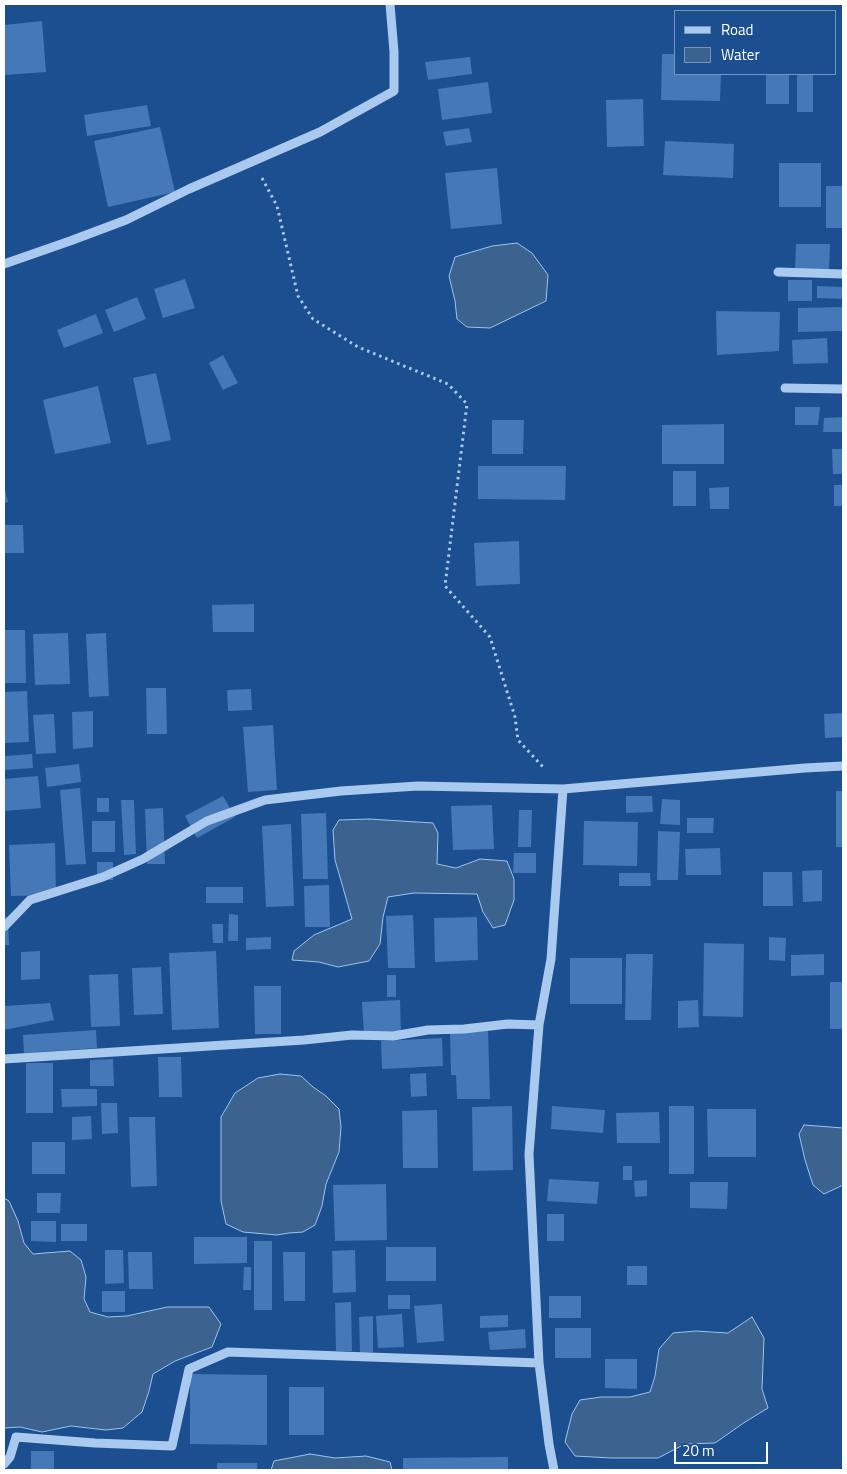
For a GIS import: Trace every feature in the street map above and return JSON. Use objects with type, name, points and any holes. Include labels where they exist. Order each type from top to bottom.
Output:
[{"type":"street","points":[[4,264],[126,220],[320,132],[394,91],[394,52],[390,4]]},
{"type":"street","points":[[778,272],[843,274]]},
{"type":"street","points":[[785,388],[843,389]]},
{"type":"street","points":[[4,927],[30,900],[103,878],[142,859],[207,821],[265,800],[341,791],[418,786],[563,789],[843,766]]},
{"type":"street","points":[[554,1470],[539,1364],[528,1154],[539,1025],[551,959],[563,789]]},
{"type":"street","points":[[4,1059],[352,1035],[393,1036],[428,1030],[464,1029],[508,1024],[539,1025]]},
{"type":"street","points":[[4,1464],[10,1457],[16,1437],[172,1446],[189,1369],[228,1352],[539,1364]]},
{"type":"path","points":[[266,156],[258,170],[277,206],[298,296],[313,320],[358,347],[448,384],[468,404],[445,586],[490,637],[515,717],[518,740],[563,789]]},
{"type":"water","points":[[517,243],[532,253],[548,275],[546,301],[490,328],[467,327],[457,319],[449,276],[455,257],[492,246]]},
{"type":"water","points":[[369,819],[433,823],[438,833],[437,864],[456,868],[480,859],[507,861],[514,879],[514,900],[505,925],[493,928],[483,912],[477,894],[414,893],[388,897],[383,917],[380,944],[369,961],[338,967],[319,962],[292,960],[294,951],[314,935],[352,919],[335,860],[333,830],[339,820]]},
{"type":"water","points":[[280,1074],[301,1076],[339,1109],[341,1127],[339,1152],[326,1184],[322,1206],[315,1225],[303,1232],[277,1235],[243,1232],[226,1224],[221,1201],[221,1117],[235,1093],[258,1078]]},
{"type":"water","points":[[804,1125],[843,1128],[843,1185],[824,1194],[813,1185],[805,1160],[799,1134]]},
{"type":"water","points":[[4,1198],[9,1201],[18,1221],[24,1243],[33,1254],[70,1251],[81,1260],[86,1277],[84,1299],[90,1312],[108,1317],[127,1316],[167,1307],[209,1307],[221,1324],[212,1347],[175,1361],[153,1374],[142,1412],[123,1428],[106,1430],[71,1426],[42,1432],[20,1427],[4,1428]]},
{"type":"water","points":[[752,1317],[764,1338],[762,1389],[768,1408],[715,1443],[685,1444],[658,1458],[575,1456],[565,1442],[572,1414],[580,1400],[601,1397],[630,1397],[650,1392],[655,1376],[659,1349],[673,1333],[696,1331],[728,1333]]},
{"type":"water","points":[[310,1454],[335,1458],[366,1456],[390,1462],[392,1470],[271,1470],[274,1461]]},
{"type":"building","points":[[42,21],[46,72],[5,75],[4,25]]},
{"type":"building","points":[[662,54],[674,54],[674,75],[721,75],[720,101],[661,100]]},
{"type":"building","points":[[470,57],[472,74],[428,80],[425,62]]},
{"type":"building","points":[[766,75],[789,75],[789,104],[766,104]]},
{"type":"building","points":[[797,75],[813,75],[813,112],[797,112]]},
{"type":"building","points":[[488,82],[492,113],[442,120],[438,89]]},
{"type":"building","points":[[643,99],[644,146],[607,147],[606,100]]},
{"type":"building","points":[[147,105],[151,126],[87,136],[84,115]]},
{"type":"building","points":[[160,127],[175,192],[108,207],[94,141]]},
{"type":"building","points":[[469,128],[472,142],[446,146],[443,132]]},
{"type":"building","points":[[665,141],[734,144],[733,178],[663,175]]},
{"type":"building","points":[[779,163],[821,163],[821,207],[779,207]]},
{"type":"building","points":[[497,168],[502,224],[451,229],[445,173]]},
{"type":"building","points":[[826,186],[843,186],[843,228],[826,228]]},
{"type":"building","points":[[796,244],[830,244],[829,269],[795,269]]},
{"type":"building","points":[[185,279],[195,308],[163,318],[154,289]]},
{"type":"building","points":[[788,280],[812,280],[812,301],[788,301]]},
{"type":"building","points":[[817,286],[843,287],[843,299],[817,298]]},
{"type":"building","points":[[137,297],[146,319],[114,332],[105,310]]},
{"type":"building","points":[[842,307],[842,331],[798,332],[798,308]]},
{"type":"building","points":[[716,311],[780,312],[779,351],[717,355]]},
{"type":"building","points":[[96,314],[103,333],[64,348],[57,330]]},
{"type":"building","points":[[827,338],[828,363],[793,364],[792,340]]},
{"type":"building","points":[[223,355],[238,383],[223,390],[209,363]]},
{"type":"building","points":[[156,373],[171,440],[147,445],[133,378]]},
{"type":"building","points":[[98,386],[111,443],[55,454],[43,400]]},
{"type":"building","points":[[795,407],[820,407],[818,425],[795,425]]},
{"type":"building","points":[[843,417],[843,432],[823,432],[824,418]]},
{"type":"building","points":[[492,420],[524,420],[523,454],[492,454]]},
{"type":"building","points":[[724,424],[724,464],[662,464],[662,425]]},
{"type":"building","points":[[832,449],[843,449],[843,474],[833,474]]},
{"type":"building","points":[[478,466],[566,466],[565,500],[478,499]]},
{"type":"building","points":[[673,471],[696,471],[696,506],[673,506]]},
{"type":"building","points":[[834,485],[843,485],[843,506],[834,506]]},
{"type":"building","points":[[4,486],[8,502],[4,503]]},
{"type":"building","points":[[729,487],[729,509],[710,509],[709,488]]},
{"type":"building","points":[[4,525],[23,525],[24,553],[4,553]]},
{"type":"building","points":[[519,541],[520,584],[476,586],[474,543]]},
{"type":"building","points":[[254,604],[254,632],[213,632],[212,605]]},
{"type":"building","points":[[4,630],[25,630],[26,683],[4,683]]},
{"type":"building","points":[[68,633],[70,684],[35,685],[33,634]]},
{"type":"building","points":[[106,633],[109,696],[89,697],[86,634]]},
{"type":"building","points":[[146,688],[166,688],[167,734],[147,734]]},
{"type":"building","points":[[251,689],[252,710],[228,711],[227,690]]},
{"type":"building","points":[[27,691],[29,742],[4,743],[4,692]]},
{"type":"building","points":[[93,711],[93,747],[73,749],[72,712]]},
{"type":"building","points":[[843,713],[843,737],[825,738],[824,714]]},
{"type":"building","points":[[54,714],[56,753],[36,754],[33,715]]},
{"type":"building","points":[[273,725],[277,790],[248,792],[243,727]]},
{"type":"building","points":[[32,754],[33,768],[4,770],[4,756]]},
{"type":"building","points":[[79,764],[81,782],[47,787],[45,768]]},
{"type":"building","points":[[38,776],[41,808],[4,811],[4,779]]},
{"type":"building","points":[[80,788],[86,864],[66,865],[60,790]]},
{"type":"building","points":[[836,791],[843,791],[843,847],[836,847]]},
{"type":"building","points":[[223,796],[235,817],[197,838],[185,816]]},
{"type":"building","points":[[626,796],[652,796],[653,812],[626,813]]},
{"type":"building","points":[[97,798],[109,798],[109,812],[97,812]]},
{"type":"building","points":[[662,799],[680,800],[680,825],[660,824]]},
{"type":"building","points":[[121,800],[134,800],[136,854],[124,855]]},
{"type":"building","points":[[492,805],[494,849],[453,850],[451,806]]},
{"type":"building","points":[[163,808],[165,864],[147,864],[145,809]]},
{"type":"building","points":[[519,810],[532,810],[531,847],[518,847]]},
{"type":"building","points":[[326,813],[328,879],[303,879],[301,814]]},
{"type":"building","points":[[687,818],[714,818],[713,833],[687,833]]},
{"type":"building","points":[[92,821],[115,821],[115,852],[92,852]]},
{"type":"building","points":[[584,821],[638,822],[637,866],[583,865]]},
{"type":"building","points":[[291,824],[294,906],[266,907],[262,826]]},
{"type":"building","points":[[658,831],[680,832],[678,880],[657,880]]},
{"type":"building","points":[[55,843],[56,895],[11,896],[9,845]]},
{"type":"building","points":[[720,848],[721,875],[686,875],[685,849]]},
{"type":"building","points":[[514,853],[536,853],[536,873],[513,873]]},
{"type":"building","points":[[97,862],[113,862],[113,880],[97,880]]},
{"type":"building","points":[[822,870],[822,901],[803,902],[802,871]]},
{"type":"building","points":[[763,872],[792,872],[793,906],[763,906]]},
{"type":"building","points":[[619,873],[650,873],[651,886],[619,886]]},
{"type":"building","points":[[329,885],[330,927],[305,927],[304,886]]},
{"type":"building","points":[[206,887],[243,887],[243,903],[206,903]]},
{"type":"building","points":[[229,914],[238,915],[238,941],[228,941]]},
{"type":"building","points":[[413,915],[415,968],[388,968],[386,916]]},
{"type":"building","points":[[4,917],[8,917],[9,945],[4,945]]},
{"type":"building","points":[[477,917],[478,960],[435,962],[434,918]]},
{"type":"building","points":[[212,924],[223,924],[223,943],[213,943]]},
{"type":"building","points":[[271,937],[271,949],[246,950],[246,938]]},
{"type":"building","points":[[769,937],[786,938],[785,961],[769,960]]},
{"type":"building","points":[[704,943],[744,944],[743,1017],[703,1016]]},
{"type":"building","points":[[40,951],[40,979],[21,980],[21,952]]},
{"type":"building","points":[[216,951],[219,1028],[172,1030],[169,953]]},
{"type":"building","points":[[626,954],[653,954],[651,1020],[625,1020]]},
{"type":"building","points":[[824,954],[824,975],[791,976],[791,955]]},
{"type":"building","points":[[570,958],[622,958],[622,1004],[570,1004]]},
{"type":"building","points":[[161,967],[163,1014],[134,1015],[132,968]]},
{"type":"building","points":[[118,974],[120,1026],[91,1027],[89,975]]},
{"type":"building","points":[[387,975],[396,975],[396,997],[387,997]]},
{"type":"building","points":[[830,982],[843,982],[843,1029],[830,1029]]},
{"type":"building","points":[[254,986],[281,986],[281,1034],[255,1034]]},
{"type":"building","points":[[400,1000],[401,1033],[364,1035],[362,1002]]},
{"type":"building","points":[[698,1000],[699,1027],[678,1028],[678,1001]]},
{"type":"building","points":[[50,1003],[54,1020],[4,1030],[4,1006]]},
{"type":"building","points":[[488,1029],[490,1099],[457,1099],[456,1075],[451,1075],[450,1030]]},
{"type":"building","points":[[96,1030],[97,1048],[24,1053],[23,1035]]},
{"type":"building","points":[[442,1038],[443,1066],[382,1069],[381,1041]]},
{"type":"building","points":[[158,1057],[181,1057],[182,1097],[159,1097]]},
{"type":"building","points":[[113,1059],[114,1086],[90,1086],[90,1060]]},
{"type":"building","points":[[26,1063],[53,1063],[53,1113],[26,1113]]},
{"type":"building","points":[[426,1073],[427,1096],[411,1097],[410,1074]]},
{"type":"building","points":[[61,1089],[97,1089],[97,1106],[62,1107]]},
{"type":"building","points":[[101,1103],[117,1103],[118,1133],[102,1134]]},
{"type":"building","points":[[512,1106],[513,1170],[473,1171],[472,1107]]},
{"type":"building","points":[[552,1106],[605,1110],[603,1133],[551,1129]]},
{"type":"building","points":[[669,1106],[694,1106],[694,1174],[669,1174]]},
{"type":"building","points":[[707,1109],[756,1109],[756,1157],[708,1157]]},
{"type":"building","points":[[437,1110],[438,1168],[403,1168],[402,1111]]},
{"type":"building","points":[[659,1112],[660,1143],[617,1143],[616,1113]]},
{"type":"building","points":[[91,1116],[92,1139],[72,1140],[72,1117]]},
{"type":"building","points":[[129,1117],[155,1117],[157,1186],[131,1187]]},
{"type":"building","points":[[32,1142],[65,1142],[65,1174],[32,1174]]},
{"type":"building","points":[[623,1166],[632,1166],[632,1180],[623,1180]]},
{"type":"building","points":[[549,1179],[599,1182],[597,1204],[547,1201]]},
{"type":"building","points":[[647,1180],[647,1196],[635,1197],[634,1181]]},
{"type":"building","points":[[690,1182],[728,1182],[727,1209],[690,1208]]},
{"type":"building","points":[[386,1184],[387,1240],[335,1241],[333,1185]]},
{"type":"building","points":[[37,1193],[61,1193],[60,1213],[37,1213]]},
{"type":"building","points":[[547,1214],[564,1214],[564,1241],[547,1241]]},
{"type":"building","points":[[31,1221],[56,1221],[56,1242],[31,1241]]},
{"type":"building","points":[[61,1224],[87,1224],[87,1241],[61,1241]]},
{"type":"building","points":[[194,1237],[247,1237],[247,1263],[194,1264]]},
{"type":"building","points":[[254,1241],[272,1241],[272,1310],[254,1310]]},
{"type":"building","points":[[386,1247],[436,1247],[436,1281],[386,1281]]},
{"type":"building","points":[[105,1250],[123,1250],[124,1283],[105,1284]]},
{"type":"building","points":[[355,1250],[356,1292],[333,1293],[332,1251]]},
{"type":"building","points":[[128,1252],[152,1252],[153,1289],[129,1289]]},
{"type":"building","points":[[283,1252],[305,1252],[305,1301],[284,1301]]},
{"type":"building","points":[[627,1266],[647,1266],[647,1285],[627,1285]]},
{"type":"building","points":[[244,1267],[251,1267],[251,1290],[243,1290]]},
{"type":"building","points":[[102,1291],[125,1291],[125,1312],[102,1312]]},
{"type":"building","points":[[388,1295],[410,1295],[410,1309],[388,1309]]},
{"type":"building","points":[[549,1296],[581,1296],[581,1318],[549,1318]]},
{"type":"building","points":[[351,1302],[352,1351],[336,1351],[335,1303]]},
{"type":"building","points":[[442,1304],[444,1341],[417,1343],[414,1306]]},
{"type":"building","points":[[402,1314],[404,1347],[378,1348],[376,1316]]},
{"type":"building","points":[[508,1315],[508,1327],[480,1328],[480,1316]]},
{"type":"building","points":[[373,1316],[373,1352],[360,1353],[359,1317]]},
{"type":"building","points":[[555,1328],[591,1328],[591,1358],[555,1358]]},
{"type":"building","points":[[525,1329],[526,1348],[490,1350],[488,1332]]},
{"type":"building","points":[[605,1359],[637,1359],[637,1389],[605,1388]]},
{"type":"building","points":[[190,1374],[267,1375],[267,1445],[190,1444]]},
{"type":"building","points":[[289,1387],[324,1387],[324,1435],[289,1435]]},
{"type":"building","points":[[31,1451],[54,1451],[54,1470],[31,1470]]},
{"type":"building","points":[[508,1457],[508,1470],[403,1470],[403,1458]]},
{"type":"building","points":[[217,1463],[257,1463],[257,1470],[217,1470]]}]
